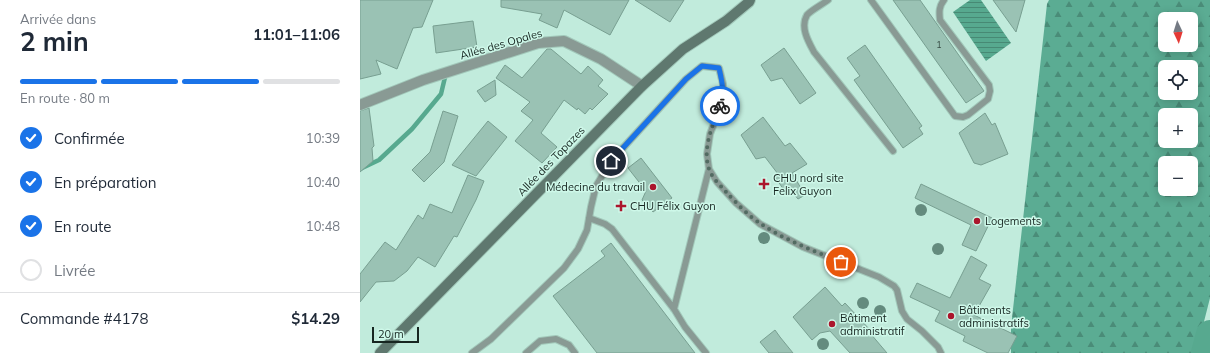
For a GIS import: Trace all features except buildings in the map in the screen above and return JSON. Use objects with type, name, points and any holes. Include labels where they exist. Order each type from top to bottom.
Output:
[{"type":"main road","name":"Allée des Topazes","points":[[380,353],[642,86],[683,49],[726,21],[750,0]]},
{"type":"street","name":"Allée des Opales","points":[[360,105],[423,80],[538,43],[564,41],[600,59],[642,86]]},
{"type":"lane","points":[[828,0],[808,15],[804,26],[806,37],[814,52],[893,151]]},
{"type":"lane","points":[[871,0],[955,116],[963,117],[968,115],[988,99],[990,91],[989,86],[940,20],[939,12],[941,3],[944,0]]},
{"type":"lane","points":[[472,353],[491,339],[564,268],[578,250],[587,230],[596,186],[611,161],[686,79],[702,66],[719,68],[723,84],[723,100],[710,134],[707,154],[709,169],[674,309]]},
{"type":"lane","points":[[709,169],[717,182],[736,203],[760,224],[802,247],[892,283],[897,290],[902,310],[907,319],[922,331],[938,347],[941,353]]},
{"type":"lane","points":[[589,218],[612,229],[706,353]]},
{"type":"lane","points":[[526,353],[540,341],[556,339],[569,345],[575,353]]},
{"type":"green space","points":[[1049,0],[1210,0],[1210,298],[1196,353],[1011,353],[1011,327],[1047,4]]},
{"type":"shaded area","points":[[970,0],[981,0],[1011,43],[986,61],[953,12]]},
{"type":"waterway","points":[[360,169],[379,160],[412,129],[441,94],[446,73]]},
{"type":"waterway","points":[[1205,353],[1210,334]]},
{"type":"way so far","points":[[720,106],[710,134],[707,154],[709,169],[717,182],[736,203],[760,224],[802,247],[841,262]]},
{"type":"place","name":"CHU nord site Felix Guyon","points":[[764,184]]},
{"type":"place","name":"Médecine du travail","points":[[653,187]]},
{"type":"place","name":"CHU Félix Guyon","points":[[621,206]]},
{"type":"place","name":"Logements","points":[[977,221]]},
{"type":"place","name":"Bâtiments administratifs","points":[[951,316]]},
{"type":"place","name":"Bâtiment administratif","points":[[832,324]]},
{"type":"route","points":[[611,161],[686,79],[702,66],[719,68],[723,84],[723,100],[720,106]]}]
